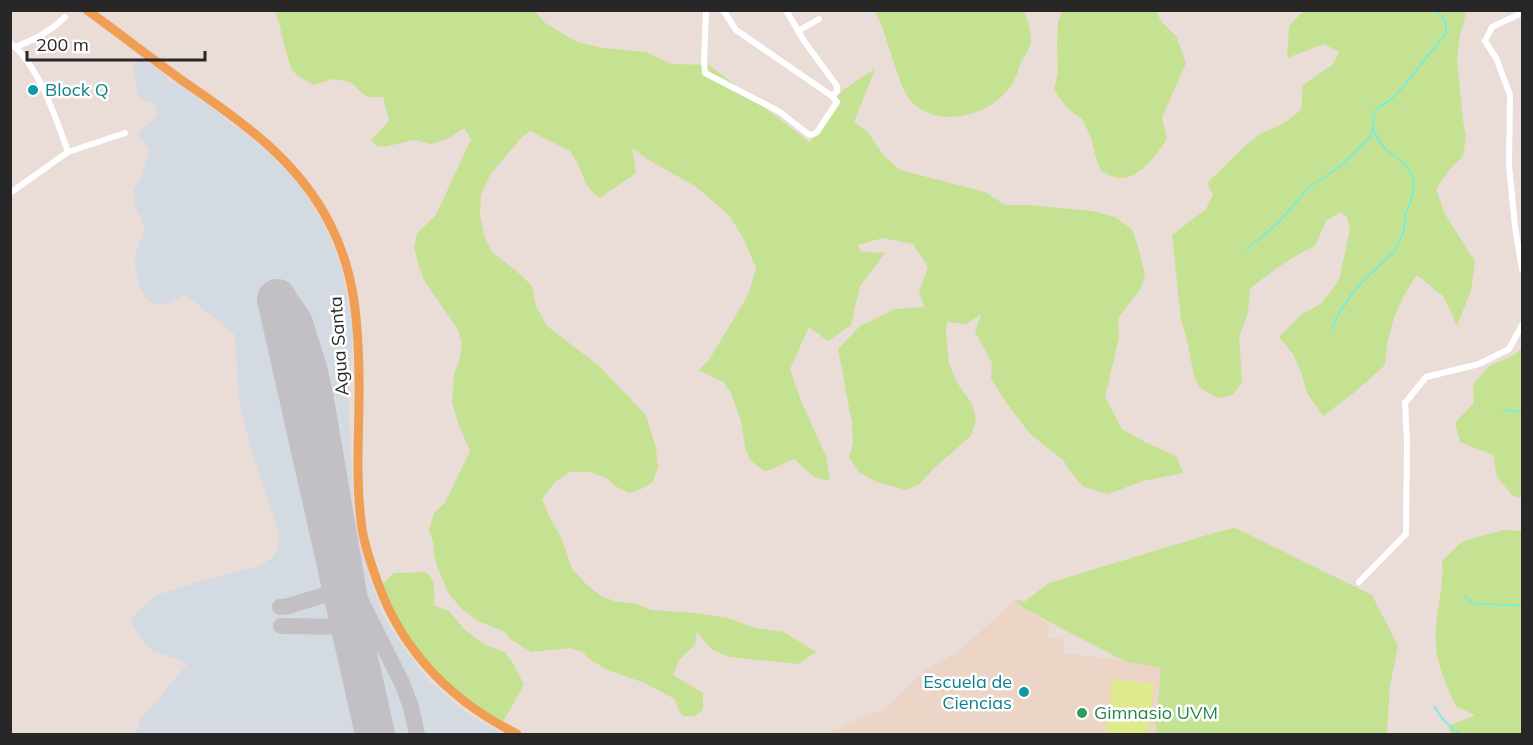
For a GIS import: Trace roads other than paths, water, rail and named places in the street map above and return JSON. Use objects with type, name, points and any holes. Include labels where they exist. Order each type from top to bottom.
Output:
[{"type":"main road","name":"Agua Santa","points":[[87,10],[267,143],[302,180],[325,214],[337,238],[346,265],[356,308],[361,521],[375,578],[393,617],[409,645],[423,663],[468,706],[517,735]]},
{"type":"street","points":[[706,10],[705,73],[780,112],[808,134],[812,135],[817,132],[837,102],[832,96],[736,30],[723,10]]},
{"type":"street","points":[[786,10],[837,86],[837,91],[832,96]]},
{"type":"street","points":[[1522,13],[1492,27],[1485,41],[1496,58],[1510,95],[1509,165],[1515,227],[1522,268]]},
{"type":"street","points":[[65,17],[40,37],[13,45],[32,69],[45,92],[68,152]]},
{"type":"street","points":[[798,31],[819,19]]},
{"type":"street","points":[[10,193],[68,152],[125,133]]},
{"type":"street","points":[[1359,582],[1406,534],[1405,403],[1426,377],[1479,364],[1509,349],[1522,325]]},
{"type":"waterway","points":[[1246,249],[1279,222],[1307,189],[1339,167],[1371,136],[1375,111],[1403,87],[1446,33],[1444,21],[1436,10]]},
{"type":"waterway","points":[[1332,329],[1337,316],[1352,294],[1394,252],[1404,231],[1405,216],[1413,195],[1414,181],[1410,171],[1403,162],[1384,148],[1373,130]]},
{"type":"waterway","points":[[1503,410],[1522,412]]},
{"type":"waterway","points":[[1464,596],[1475,604],[1522,605]]},
{"type":"waterway","points":[[1434,706],[1449,726],[1462,734]]},
{"type":"place","name":"Block Q","points":[[33,90]]},
{"type":"place","name":"Escuela de Ciencias","points":[[1024,692]]},
{"type":"place","name":"Gimnasio UVM","points":[[1082,713]]}]
